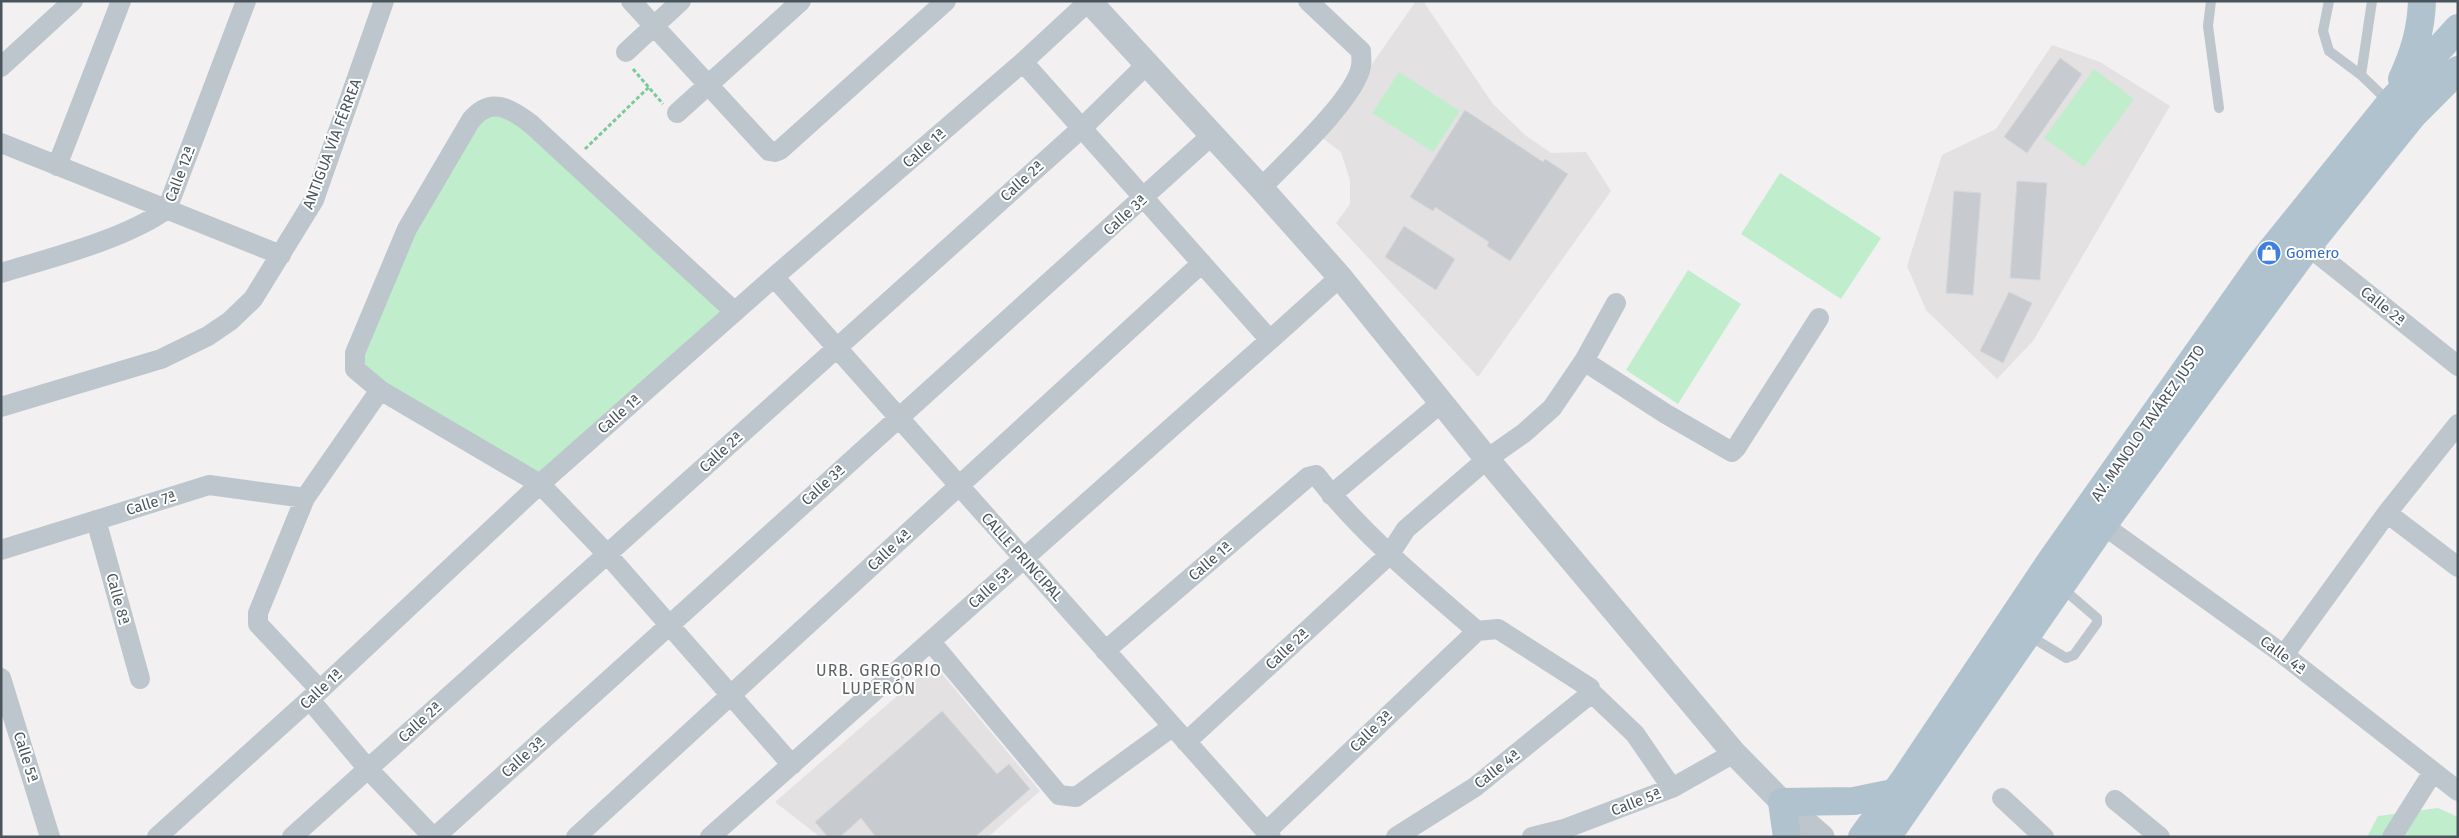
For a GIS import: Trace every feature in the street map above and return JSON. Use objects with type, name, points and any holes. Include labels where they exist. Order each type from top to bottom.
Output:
[{"type":"main road","points":[[2390,103],[2415,51],[2421,24],[2422,1]]},
{"type":"main road","name":"AV. MANOLO TAVÁREZ JUSTO","points":[[1862,837],[2052,559],[2261,262],[2390,103],[2458,28]]},
{"type":"main road","name":"AV. MANOLO TAVÁREZ JUSTO","points":[[1886,837],[2103,525],[2308,246],[2413,115],[2446,87],[2458,70]]},
{"type":"main road","points":[[1787,837],[1782,802],[1854,801],[1893,793]]},
{"type":"street","points":[[1,67],[73,1]]},
{"type":"street","points":[[57,166],[120,1]]},
{"type":"street","name":"Calle 12ª","points":[[1,273],[64,254],[146,223],[166,209],[246,1]]},
{"type":"street","name":"ANTIGUA VÍA FÉRREA","points":[[1,407],[161,359],[208,336],[230,321],[253,299],[314,200],[384,1]]},
{"type":"street","points":[[631,1],[769,151],[775,152],[787,144],[946,1]]},
{"type":"street","points":[[626,52],[681,1]]},
{"type":"street","points":[[677,113],[801,1]]},
{"type":"street","points":[[1089,1],[1340,277],[1487,459],[1734,753],[1782,802],[1822,837]]},
{"type":"street","name":"Calle 1ª","points":[[157,837],[315,695],[540,484],[774,277],[1024,62],[1089,1]]},
{"type":"street","points":[[1261,188],[1316,133],[1348,92],[1361,68],[1361,51],[1308,1]]},
{"type":"street","points":[[1024,62],[1270,340]]},
{"type":"street","name":"Calle 2ª","points":[[292,837],[1083,127],[1147,64]]},
{"type":"street","points":[[735,312],[531,124],[506,108],[489,107],[476,114],[407,229],[355,353],[355,369],[380,390],[540,484],[607,554],[792,765]]},
{"type":"street","name":"Calle 3ª","points":[[434,837],[1212,135]]},
{"type":"street","points":[[1,143],[280,256]]},
{"type":"street","name":"Calle 2ª","points":[[2308,246],[2458,366]]},
{"type":"street","name":"Calle 4ª","points":[[576,837],[1202,263]]},
{"type":"street","name":"CALLE PRINCIPAL","points":[[774,277],[1268,834]]},
{"type":"street","name":"Calle 5ª","points":[[710,837],[1340,277]]},
{"type":"street","name":"Calle 2ª","points":[[1186,742],[1389,555],[1406,529],[1487,459],[1524,433],[1552,408],[1584,361],[1616,303]]},
{"type":"street","points":[[1584,361],[1666,414],[1732,452],[1819,318]]},
{"type":"street","points":[[380,390],[305,498],[258,613],[258,624],[315,695],[368,769],[434,837]]},
{"type":"street","points":[[1442,402],[1331,495],[1389,555],[1477,631],[1498,629],[1590,688],[1590,691],[1636,734],[1672,788]]},
{"type":"street","points":[[2284,655],[2387,513],[2458,424]]},
{"type":"street","name":"Calle 1ª","points":[[1105,651],[1308,477],[1316,475],[1331,495]]},
{"type":"street","name":"Calle 7ª","points":[[1,550],[209,485],[305,498]]},
{"type":"street","points":[[2387,513],[2458,567]]},
{"type":"street","name":"Calle 8ª","points":[[96,520],[140,679]]},
{"type":"street","name":"Calle 4ª","points":[[2103,525],[2284,655],[2458,791]]},
{"type":"street","name":"Calle 3ª","points":[[1268,834],[1477,631]]},
{"type":"street","points":[[931,642],[1059,795],[1076,797],[1172,726]]},
{"type":"street","name":"Calle 5ª","points":[[1,678],[50,837]]},
{"type":"street","name":"Calle 4ª","points":[[1396,837],[1475,787],[1589,695],[1590,691]]},
{"type":"street","name":"Calle 5ª","points":[[1532,837],[1564,829],[1672,788],[1734,753]]},
{"type":"street","points":[[2392,837],[2434,772]]},
{"type":"street","points":[[2002,798],[2044,837]]},
{"type":"street","points":[[2115,800],[2160,837]]},
{"type":"lane","points":[[2211,1],[2208,26],[2219,108]]},
{"type":"lane","points":[[2329,1],[2323,31],[2329,51],[2361,76],[2390,103]]},
{"type":"lane","points":[[2361,76],[2372,1]]},
{"type":"lane","points":[[2028,635],[2066,658],[2074,655],[2097,622],[2097,618],[2061,587]]},
{"type":"path","points":[[626,52],[625,59],[649,88],[669,111],[677,113]]},
{"type":"path","points":[[572,162],[649,88]]},
{"type":"shaded area","points":[[1416,1],[1423,1],[1493,104],[1525,135],[1551,153],[1586,152],[1611,191],[1478,377],[1336,223],[1350,204],[1350,180],[1341,152],[1321,137]]},
{"type":"shaded area","points":[[2052,45],[2100,62],[2170,106],[2033,341],[1997,379],[1926,310],[1907,266],[1942,155],[1996,129]]},
{"type":"shaded area","points":[[934,664],[1040,791],[988,837],[820,837],[775,802]]},
{"type":"green space","points":[[2094,69],[2134,99],[2084,167],[2044,138]]},
{"type":"green space","points":[[1399,72],[1460,111],[1433,152],[1372,113]]},
{"type":"green space","points":[[497,107],[735,312],[540,484],[380,390],[355,353],[455,146]]},
{"type":"green space","points":[[1780,173],[1881,238],[1841,299],[1741,234]]},
{"type":"green space","points":[[1688,270],[1741,304],[1678,404],[1626,370]]},
{"type":"green space","points":[[2438,808],[2458,817],[2458,837],[2367,837],[2378,816]]},
{"type":"building","points":[[2060,58],[2082,74],[2027,153],[2004,137]]},
{"type":"building","points":[[1465,110],[1543,162],[1545,159],[1568,174],[1510,261],[1487,246],[1489,242],[1435,207],[1433,211],[1410,197]]},
{"type":"building","points":[[2017,181],[2047,183],[2040,280],[2010,278]]},
{"type":"building","points":[[1954,191],[1981,193],[1973,295],[1946,293]]},
{"type":"building","points":[[1404,226],[1455,259],[1436,290],[1385,257]]},
{"type":"building","points":[[2009,292],[2032,303],[2003,363],[1980,351]]},
{"type":"building","points":[[942,711],[997,774],[1009,764],[1030,789],[975,837],[876,837],[861,818],[840,837],[828,837],[815,822]]},
{"type":"place","name":"Gomero","points":[[2269,253]]},
{"type":"district","name":"URB. GREGORIO LUPERÓN","points":[[879,679]]}]
